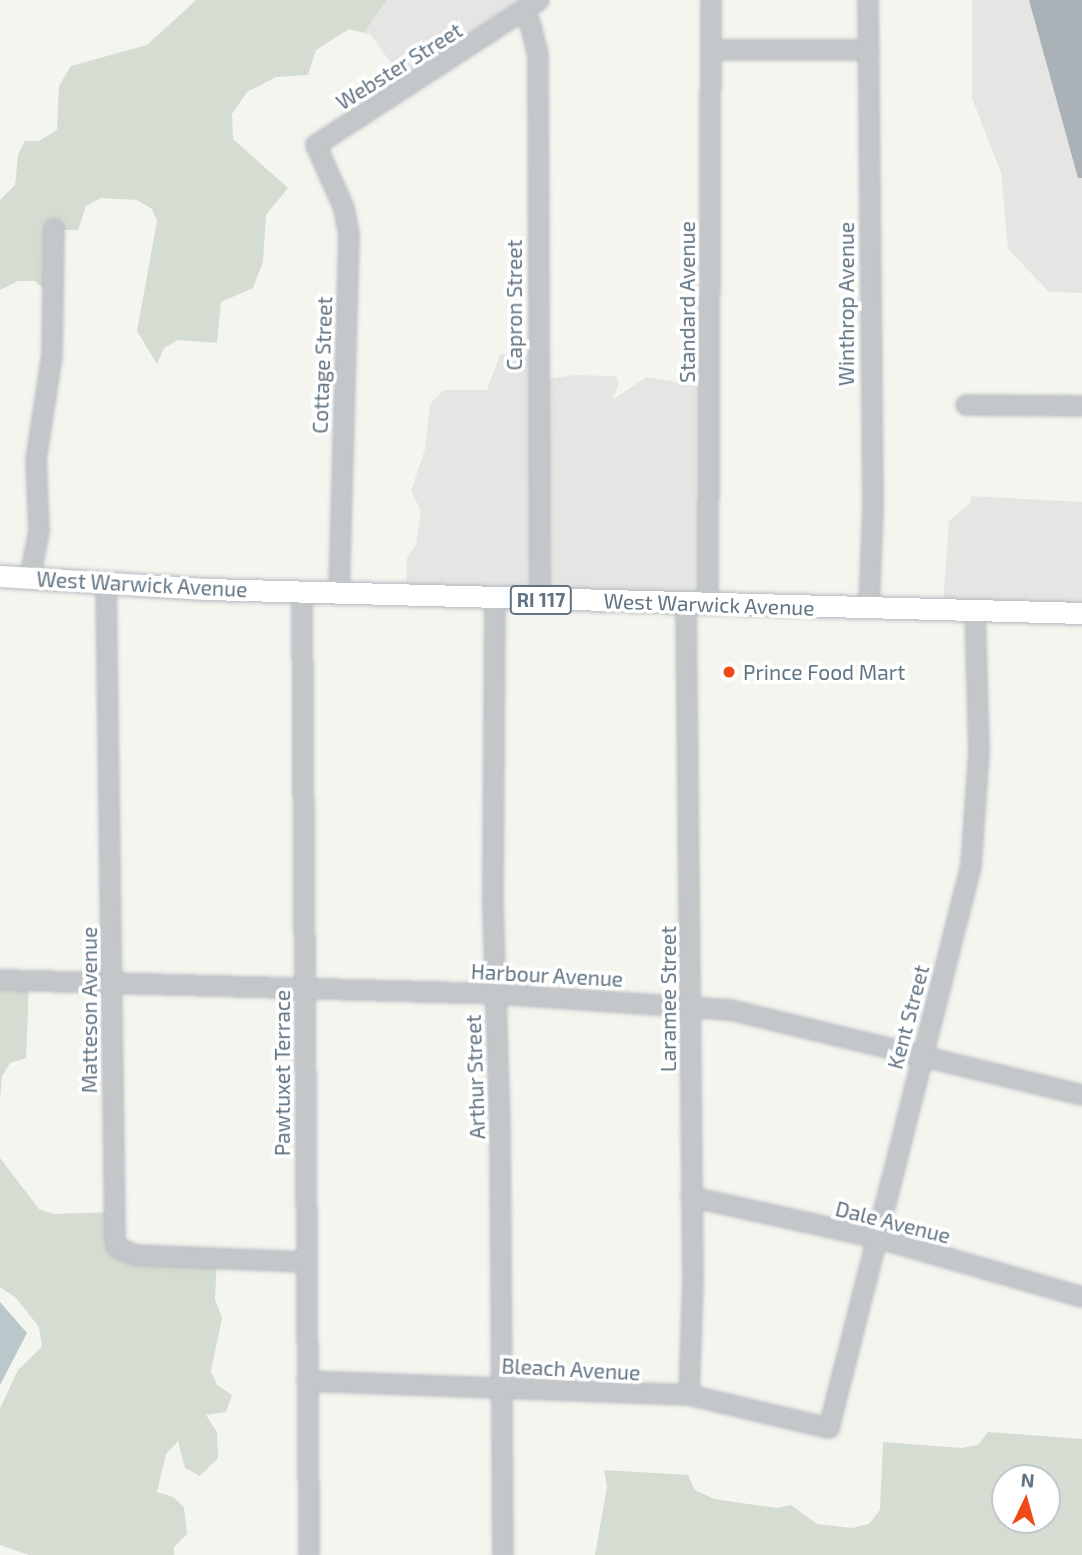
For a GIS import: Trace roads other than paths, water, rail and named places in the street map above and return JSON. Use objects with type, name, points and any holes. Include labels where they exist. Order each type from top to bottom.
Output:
[{"type":"main road","name":"West Warwick Avenue","points":[[0,576],[106,584],[540,600],[1082,613]]},
{"type":"street","name":"Webster Street","points":[[316,145],[523,14],[539,0]]},
{"type":"street","name":"Standard Avenue","points":[[708,604],[713,50],[711,0]]},
{"type":"street","name":"Winthrop Avenue","points":[[868,0],[873,507],[869,608]]},
{"type":"street","name":"Capron Street","points":[[523,14],[530,23],[538,55],[540,600]]},
{"type":"street","points":[[713,50],[869,50]]},
{"type":"street","name":"Cottage Street","points":[[316,145],[344,208],[349,233],[339,593]]},
{"type":"street","points":[[30,578],[39,531],[36,460],[52,356],[54,229]]},
{"type":"street","points":[[966,405],[1082,406]]},
{"type":"street","name":"Matteson Avenue","points":[[106,584],[113,1218],[117,1247],[135,1255],[304,1262]]},
{"type":"street","name":"Pawtuxet Terrace","points":[[302,591],[301,859],[306,991],[304,1262],[309,1555]]},
{"type":"street","name":"Arthur Street","points":[[495,597],[496,995],[503,1555]]},
{"type":"street","name":"Laramee Street","points":[[686,603],[691,1197],[689,1395]]},
{"type":"street","name":"Kent Street","points":[[829,1429],[971,866],[979,753],[975,610]]},
{"type":"street","name":"Harbour Avenue","points":[[0,980],[496,995],[690,1006],[769,1016],[1082,1095]]},
{"type":"street","name":"Dale Avenue","points":[[691,1197],[878,1238],[1082,1297]]},
{"type":"street","name":"Bleach Avenue","points":[[307,1381],[689,1395],[829,1429]]},
{"type":"place","name":"Prince Food Mart","points":[[729,672]]}]
